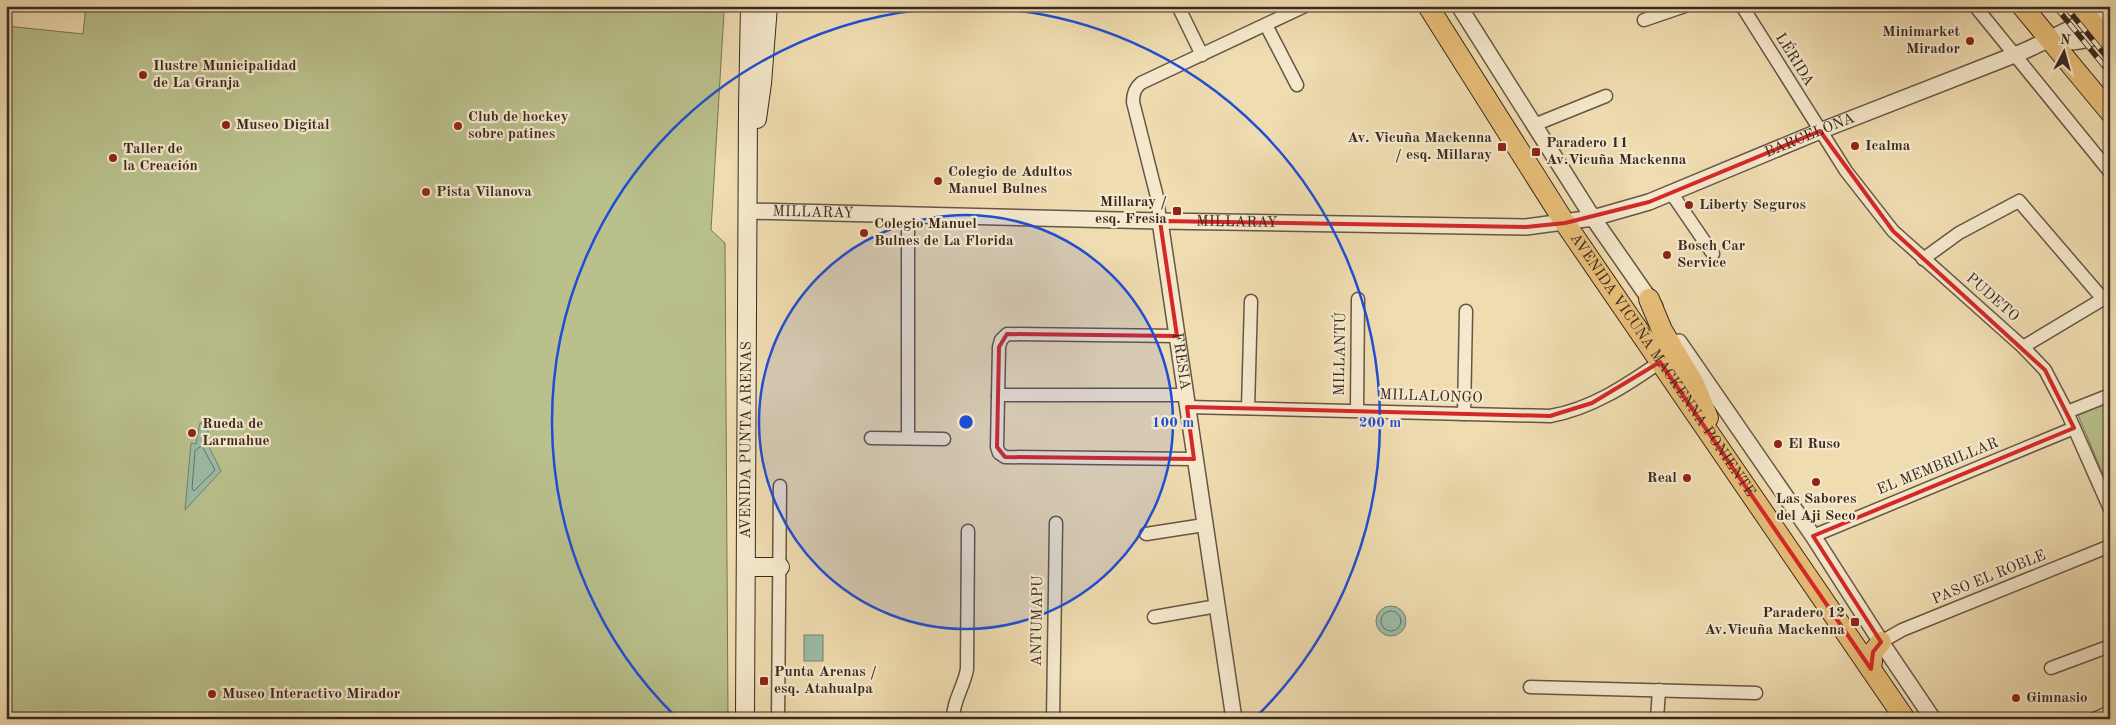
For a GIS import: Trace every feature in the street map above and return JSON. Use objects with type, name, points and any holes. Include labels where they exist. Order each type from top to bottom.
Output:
[{"type":"main road","name":"AVENIDA PUNTA ARENAS","points":[[745,719],[747,161],[750,6]]},
{"type":"main road","name":"AVENIDA PUNTA ARENAS","points":[[747,161],[762,83],[768,6]]},
{"type":"main road","name":"AVENIDA VICUÑA MACKENNA PONIENTE","points":[[1428,6],[1565,223],[1905,719]]},
{"type":"main road","points":[[2022,6],[2110,112]]},
{"type":"main road","points":[[2084,12],[2107,37]]},
{"type":"main road","points":[[1649,299],[1662,330],[1701,398],[1711,436]]},
{"type":"main road","points":[[746,567],[780,567]]},
{"type":"main road","points":[[1871,669],[1873,652],[1881,642]]},
{"type":"street","points":[[1178,6],[1202,55],[1305,6]]},
{"type":"street","name":"AVENIDA VICUÑA MACKENNA PONIENTE","points":[[1459,6],[1594,218],[1813,536],[1933,719]]},
{"type":"street","points":[[1644,20],[1685,6]]},
{"type":"street","name":"LÉRIDA","points":[[1742,6],[1820,131]]},
{"type":"street","points":[[1975,6],[2110,172]]},
{"type":"street","name":"BARCELONA","points":[[1565,223],[1636,207],[1672,194],[1820,131],[2050,40],[2084,12],[2110,11]]},
{"type":"street","points":[[1266,25],[1297,85]]},
{"type":"street","points":[[2050,40],[2064,43],[2107,37]]},
{"type":"street","name":"FRESIA","points":[[1202,55],[1141,83],[1133,96],[1157,197],[1234,719]]},
{"type":"street","points":[[1534,125],[1606,96]]},
{"type":"street","name":"PUDETO","points":[[1820,131],[1859,190],[1894,231],[2023,347],[2049,376],[2110,509]]},
{"type":"street","points":[[1672,194],[1713,254]]},
{"type":"street","points":[[1923,259],[1959,233],[2019,201],[2103,299],[2023,347]]},
{"type":"street","name":"MILLARAY","points":[[748,211],[1160,221],[1526,227],[1565,223]]},
{"type":"street","points":[[908,215],[908,438]]},
{"type":"street","name":"MILLANTÚ","points":[[1357,410],[1358,299]]},
{"type":"street","points":[[1248,408],[1251,301]]},
{"type":"street","points":[[1464,414],[1466,312]]},
{"type":"street","points":[[1177,336],[1007,334],[1001,340],[999,347],[996,447],[999,453],[1005,457],[1194,458]]},
{"type":"street","name":"MILLALONGO","points":[[998,395],[1186,401],[1248,408],[1537,417],[1563,414],[1578,409],[1608,395],[1660,362]]},
{"type":"street","points":[[2067,412],[2110,395]]},
{"type":"street","name":"EL MEMBRILLAR","points":[[1813,536],[2074,428]]},
{"type":"street","points":[[871,438],[944,439]]},
{"type":"street","points":[[778,719],[780,486]]},
{"type":"street","name":"ANTUMAPU","points":[[1053,719],[1056,523]]},
{"type":"street","points":[[1146,534],[1204,525]]},
{"type":"street","points":[[953,719],[955,701],[967,669],[968,531]]},
{"type":"street","name":"PASO EL ROBLE","points":[[1881,642],[1902,630],[2110,546]]},
{"type":"street","points":[[1154,617],[1217,606]]},
{"type":"street","points":[[2050,668],[2110,646]]},
{"type":"street","points":[[1530,687],[1756,693]]},
{"type":"street","points":[[1657,719],[1659,690]]},
{"type":"street","points":[[2094,719],[2110,712]]},
{"type":"highlighted area","points":[[1820,131],[1893,231],[2045,370],[2074,428],[1813,536],[1881,642],[1873,652],[1871,669],[1660,362],[1592,403],[1550,416],[1187,407],[1194,459],[1005,457],[997,447],[999,347],[1007,334],[1177,336],[1160,221],[1526,227],[1565,223],[1649,202]]},
{"type":"shaded area","points":[[86,6],[680,6],[724,12],[711,230],[725,243],[728,719],[6,719],[6,26],[83,34]]},
{"type":"shaded area","points":[[2110,402],[2110,491],[2078,415]]},
{"type":"water","points":[[200,423],[208,423],[208,445],[221,471],[185,510],[191,443],[196,444]]},
{"type":"water","points":[[1391,606],[1397,607],[1405,615],[1405,627],[1397,635],[1391,636],[1385,635],[1377,627],[1376,621],[1377,615],[1385,607]]},
{"type":"water","points":[[804,635],[823,635],[823,661],[804,661]]},
{"type":"railway","points":[[2055,6],[2110,73]]},
{"type":"railway","points":[[2065,6],[2110,61]]},
{"type":"place","name":"Minimarket Mirador","points":[[1970,41]]},
{"type":"place","name":"Ilustre Municipalidad de La Granja","points":[[143,75]]},
{"type":"place","name":"Museo Digital","points":[[226,125]]},
{"type":"place","name":"Club de hockey sobre patines","points":[[458,126]]},
{"type":"place","name":"Icalma","points":[[1855,146]]},
{"type":"place","name":"Av. Vicuña Mackenna / esq. Millaray","points":[[1502,147]]},
{"type":"place","name":"Paradero 11 Av.Vicuña Mackenna","points":[[1536,152]]},
{"type":"place","name":"Taller de la Creación","points":[[113,158]]},
{"type":"place","name":"Colegio de Adultos Manuel Bulnes","points":[[938,181]]},
{"type":"place","name":"Pista Vilanova","points":[[426,192]]},
{"type":"place","name":"Liberty Seguros","points":[[1689,205]]},
{"type":"place","name":"Millaray / esq. Fresia","points":[[1177,211]]},
{"type":"place","name":"Colegio Manuel Bulnes de La Florida","points":[[864,233]]},
{"type":"place","name":"Bosch Car Service","points":[[1667,255]]},
{"type":"place","name":"Rueda de Larmahue","points":[[192,433]]},
{"type":"place","name":"El Ruso","points":[[1778,444]]},
{"type":"place","name":"Real","points":[[1687,478]]},
{"type":"place","name":"Las Sabores del Aji Seco","points":[[1816,482]]},
{"type":"place","name":"Paradero 12 Av.Vicuña Mackenna","points":[[1855,622]]},
{"type":"place","name":"Punta Arenas / esq. Atahualpa","points":[[764,681]]},
{"type":"place","name":"Museo Interactivo Mirador","points":[[212,694]]},
{"type":"place","name":"Gimnasio","points":[[2016,698]]}]
